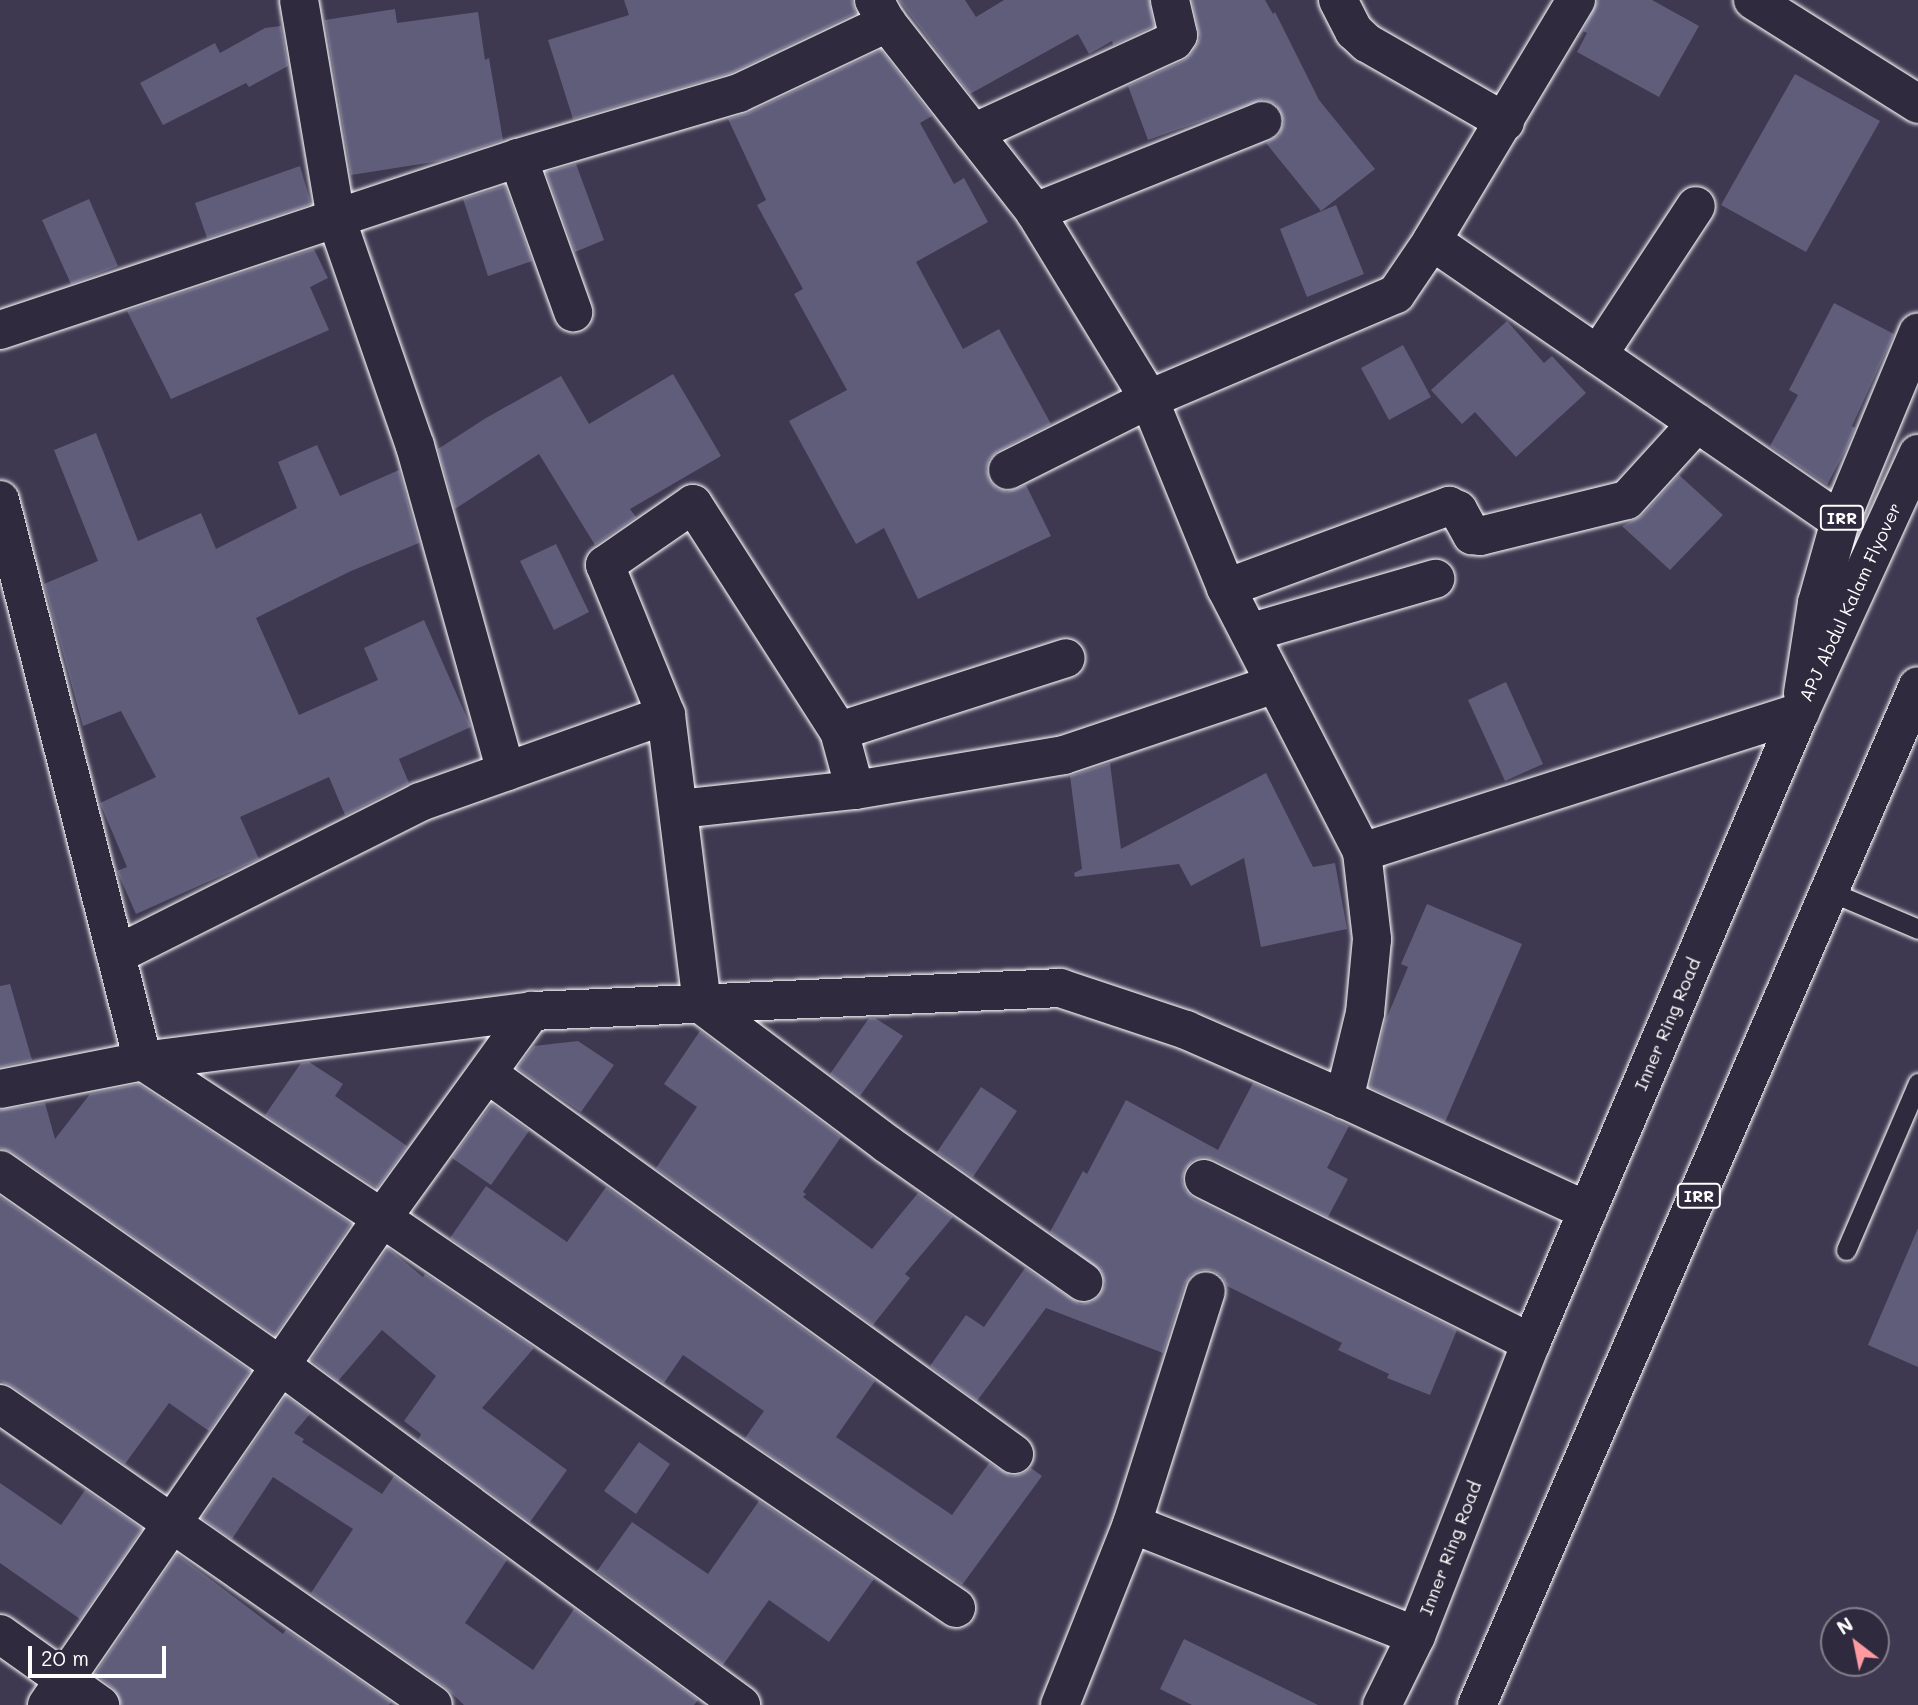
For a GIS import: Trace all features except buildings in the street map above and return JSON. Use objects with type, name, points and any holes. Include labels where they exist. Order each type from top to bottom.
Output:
[{"type":"main road","points":[[299,0],[336,218],[415,446],[506,772]]},
{"type":"main road","points":[[973,133],[1174,41],[1178,35],[1170,0]]},
{"type":"main road","points":[[1338,0],[1354,31],[1367,43],[1504,122]]},
{"type":"main road","points":[[1008,470],[1149,399],[1396,294],[1432,241],[1576,0]]},
{"type":"main road","points":[[1753,0],[1918,104]]},
{"type":"main road","points":[[0,330],[518,158],[739,93],[881,12],[1035,212],[1149,399],[1226,587],[1252,632],[1275,684],[1362,852],[1373,939],[1365,1013],[1344,1099]]},
{"type":"main road","points":[[1035,212],[1262,121]]},
{"type":"main road","points":[[518,158],[573,312]]},
{"type":"main road","points":[[1598,355],[1696,206]]},
{"type":"main road","points":[[1432,241],[1840,521]]},
{"type":"main road","name":"Inner Ring Road","points":[[1382,1705],[1416,1636],[1531,1343],[1800,712],[1816,603],[1840,521],[1918,334]]},
{"type":"main road","points":[[1226,587],[1448,506],[1458,510],[1472,535],[1480,536],[1627,500],[1697,423]]},
{"type":"main road","name":"APJ Abdul Kalam Flyover","points":[[1800,712],[1918,454]]},
{"type":"main road","points":[[0,500],[143,1060],[383,1218],[956,1608]]},
{"type":"main road","points":[[855,790],[839,731],[693,504],[605,565],[666,715],[702,1005],[887,1144],[1083,1282]]},
{"type":"main road","points":[[1252,632],[1435,579]]},
{"type":"main road","points":[[839,731],[1066,658]]},
{"type":"main road","points":[[679,809],[855,790],[1065,755],[1275,684]]},
{"type":"main road","name":"IRR","points":[[1478,1705],[1918,687]]},
{"type":"main road","points":[[1362,852],[1800,712]]},
{"type":"main road","points":[[116,955],[420,803],[666,715]]},
{"type":"main road","points":[[0,1089],[143,1060],[532,1012],[1060,988],[1186,1030],[1344,1099],[1587,1211]]},
{"type":"main road","points":[[55,1693],[280,1365],[532,1012]]},
{"type":"main road","points":[[488,1074],[1014,1454]]},
{"type":"main road","points":[[0,1171],[280,1365],[741,1705]]},
{"type":"main road","points":[[1204,1180],[1531,1343]]},
{"type":"main road","points":[[1060,1705],[1132,1524],[1206,1291]]},
{"type":"main road","points":[[0,1404],[433,1705]]},
{"type":"main road","points":[[1132,1524],[1416,1636]]},
{"type":"main road","points":[[0,1634],[55,1693],[100,1705]]},
{"type":"lane","points":[[1830,891],[1918,929]]},
{"type":"lane","points":[[1846,1250],[1918,1083]]}]
